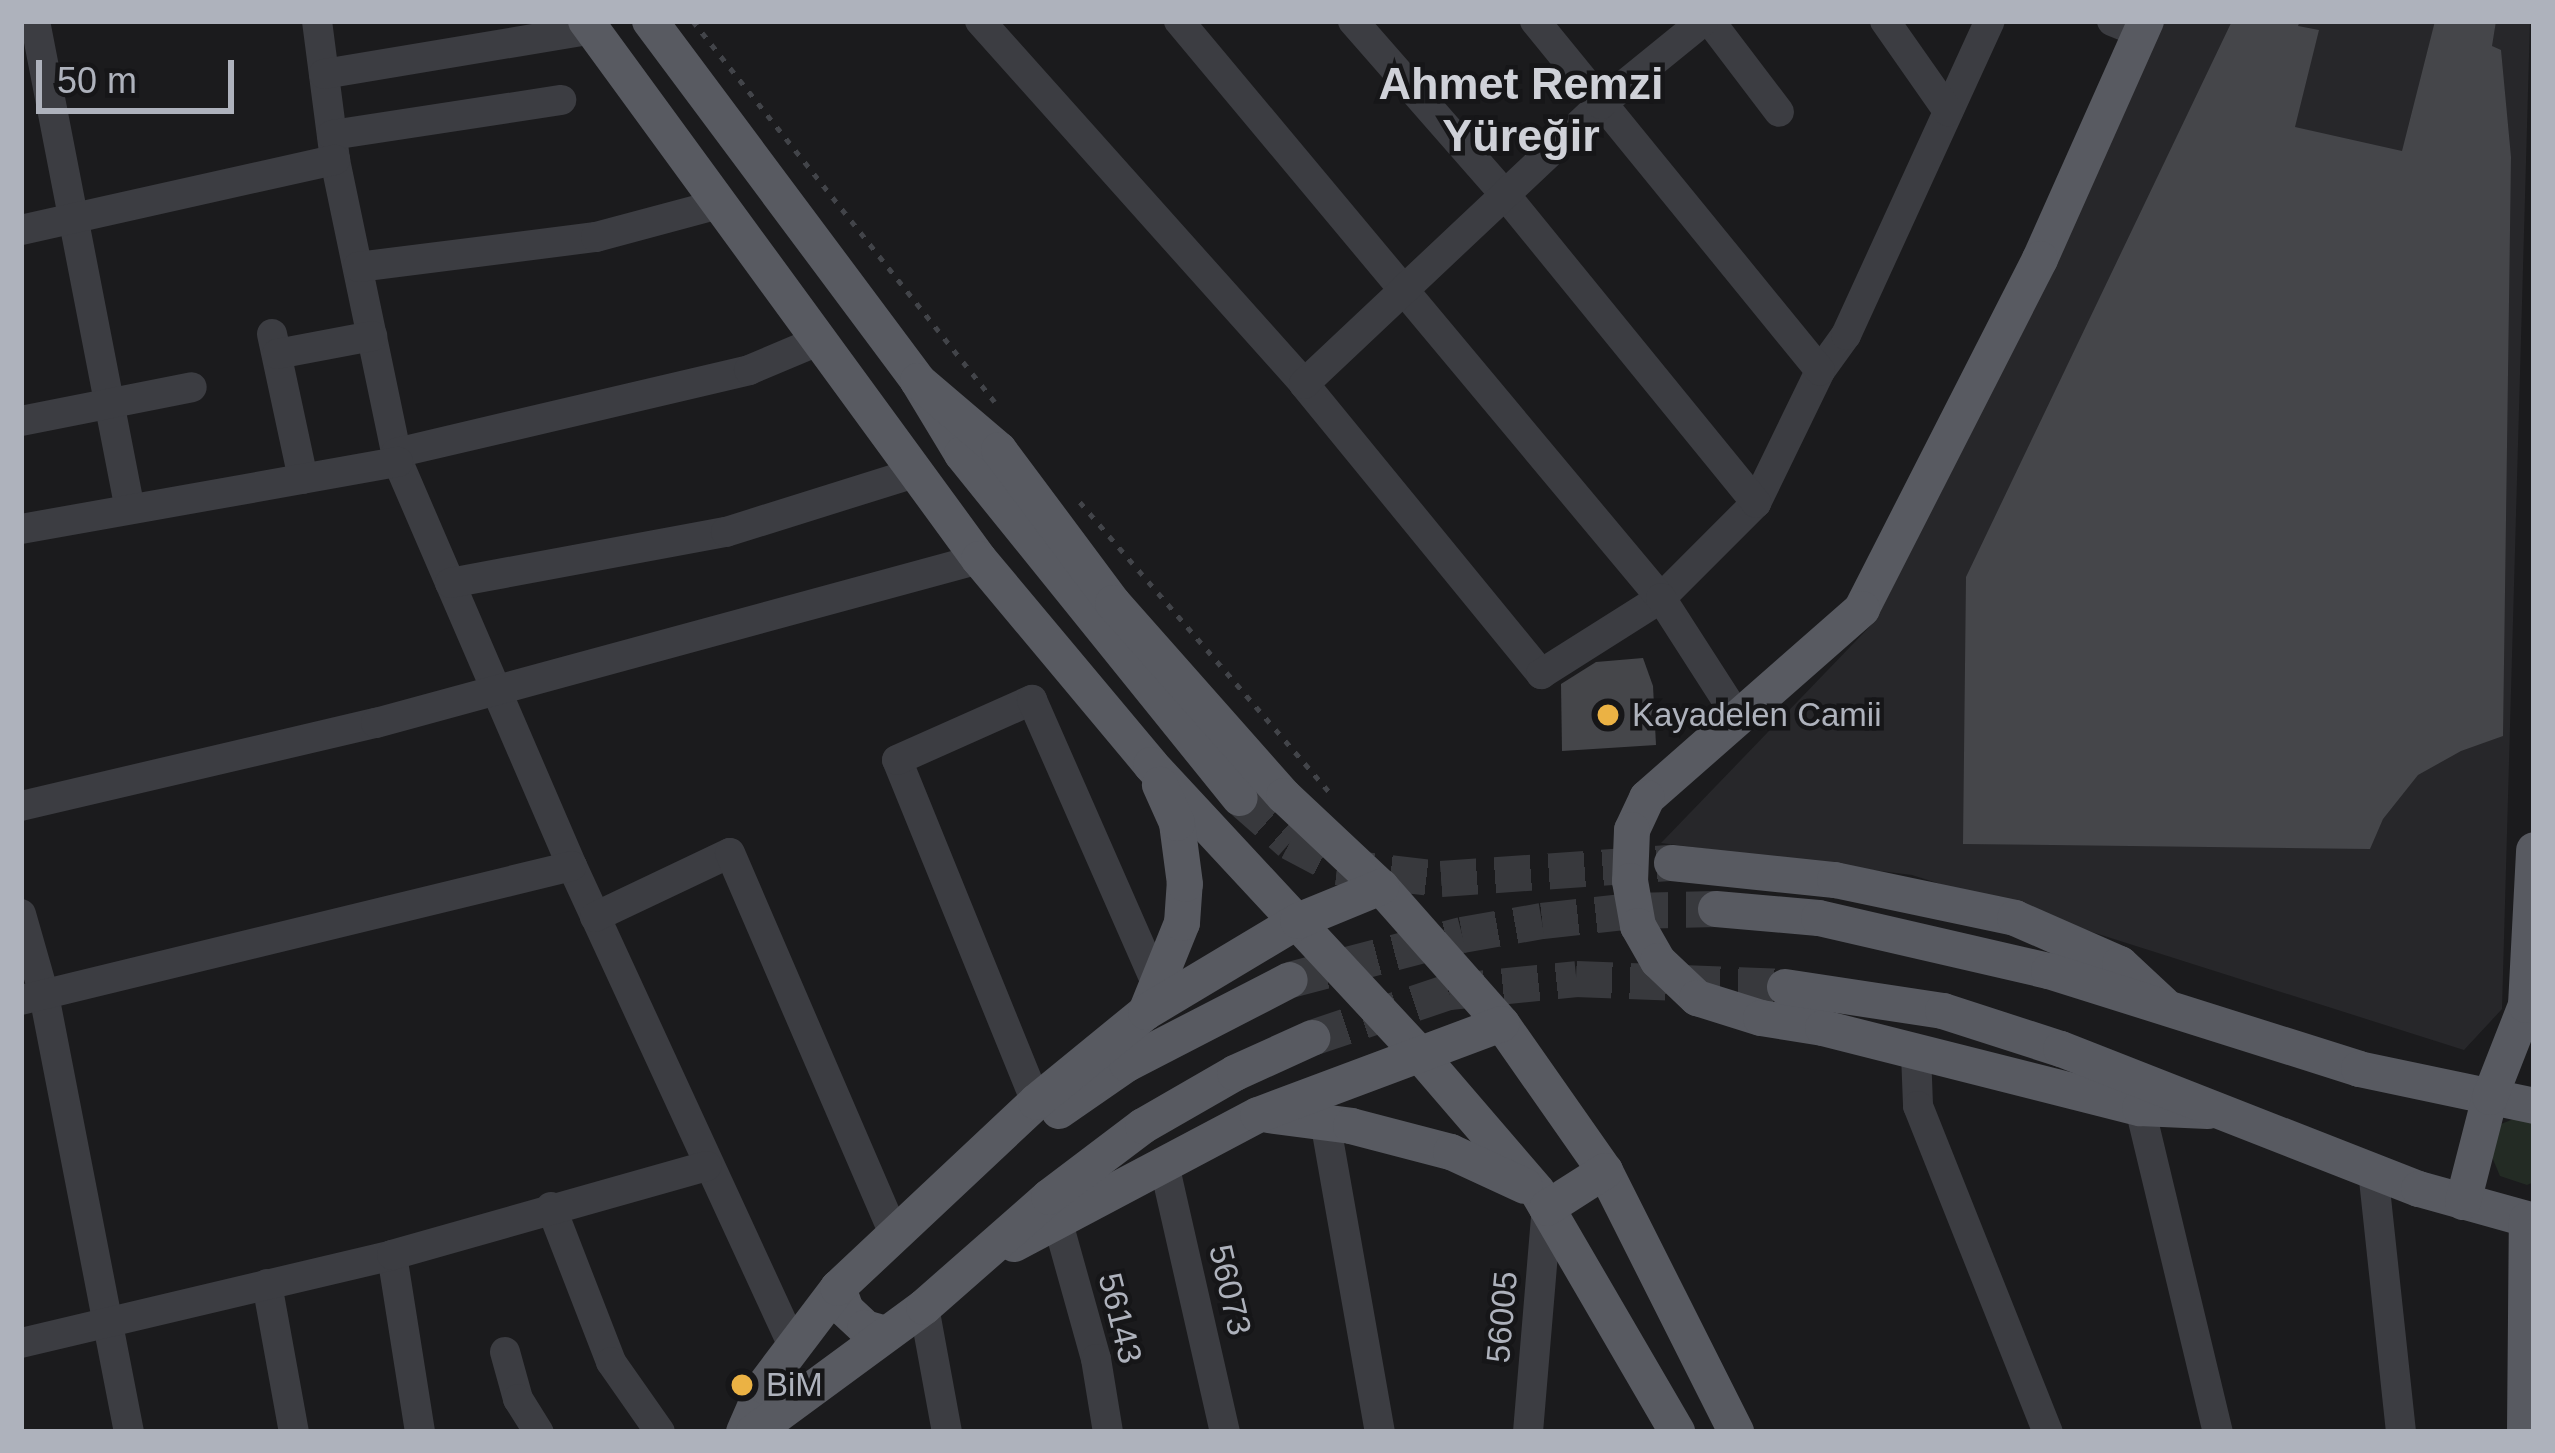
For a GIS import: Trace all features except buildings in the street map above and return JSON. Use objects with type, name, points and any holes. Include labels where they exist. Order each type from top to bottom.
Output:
[{"type":"main road","points":[[650,21],[918,382],[962,454],[1240,798]]},
{"type":"main road","points":[[589,25],[980,559],[1151,765],[1421,1056],[1542,1200],[1677,1432]]},
{"type":"main road","points":[[2133,25],[2030,279],[1862,609],[1647,798],[1632,830],[1630,880],[1638,926],[1658,961],[1697,998],[2140,1108],[2208,1112]]},
{"type":"main road","points":[[918,382],[999,450],[1114,603],[1284,796],[1381,887],[1502,1024],[1604,1171],[1736,1432]]},
{"type":"main road","points":[[1151,765],[1177,823],[1185,884],[1182,923],[1152,1000]]},
{"type":"main road","points":[[2463,1202],[2490,1097],[2526,1005],[2534,850]]},
{"type":"main road","points":[[1672,863],[1835,880],[2015,918],[2120,964],[2170,1011]]},
{"type":"main road","points":[[744,1432],[764,1386],[838,1288],[893,1231],[1152,1000],[1298,921],[1381,887]]},
{"type":"main road","points":[[1716,909],[1820,918],[2049,971],[2359,1069],[2534,1106]]},
{"type":"main road","points":[[958,1174],[1127,1064],[1290,980]]},
{"type":"main road","points":[[1785,987],[1943,1011],[2061,1049],[2208,1112],[2463,1202],[2531,1221],[2525,1432]]},
{"type":"main road","points":[[982,1259],[1258,1114],[1502,1024]]},
{"type":"main road","points":[[754,1432],[924,1307],[1049,1197],[1143,1126],[1235,1073],[1312,1038]]},
{"type":"main road","points":[[1258,1114],[1325,1121],[1451,1152],[1542,1200]]},
{"type":"main road","points":[[1542,1200],[1604,1171]]},
{"type":"main road","points":[[838,1288],[846,1310],[865,1328],[886,1334]]},
{"type":"street","points":[[34,21],[130,509]]},
{"type":"street","points":[[317,21],[334,147],[397,458],[572,866],[794,1348]]},
{"type":"street","points":[[980,21],[1304,384],[1541,674],[1661,598],[1756,502],[1820,371],[1846,335],[1990,21]]},
{"type":"street","points":[[1179,21],[1661,598],[1736,715]]},
{"type":"street","points":[[1354,21],[1506,196],[1756,502]]},
{"type":"street","points":[[1535,21],[1820,371]]},
{"type":"street","points":[[1304,384],[1601,104],[1707,21],[1779,112]]},
{"type":"street","points":[[1885,21],[1948,111]]},
{"type":"street","points":[[324,74],[589,25]]},
{"type":"street","points":[[21,230],[334,147],[561,100]]},
{"type":"street","points":[[358,267],[596,237],[719,204]]},
{"type":"street","points":[[303,479],[274,344],[372,336]]},
{"type":"street","points":[[21,529],[397,458],[749,370],[818,341]]},
{"type":"street","points":[[21,421],[192,387]]},
{"type":"street","points":[[450,583],[726,532],[914,473]]},
{"type":"street","points":[[21,806],[496,692],[980,559]]},
{"type":"street","points":[[1036,1102],[897,760],[1032,700],[1152,1000]]},
{"type":"street","points":[[596,917],[730,853],[893,1231]]},
{"type":"street","points":[[32,998],[572,866]]},
{"type":"street","points":[[21,914],[32,998],[129,1432]]},
{"type":"street","points":[[1916,1053],[1918,1106],[2048,1432]]},
{"type":"street","points":[[2140,1108],[2218,1432]]},
{"type":"street","points":[[1325,1121],[1380,1432]]},
{"type":"street","name":"56073","points":[[1164,1164],[1225,1432]]},
{"type":"street","points":[[21,1343],[392,1255],[707,1166]]},
{"type":"street","points":[[2373,1170],[2401,1432]]},
{"type":"street","name":"56005","points":[[1528,1432],[1542,1200]]},
{"type":"street","points":[[551,1207],[611,1362],[660,1432]]},
{"type":"street","name":"56143","points":[[1058,1223],[1096,1359],[1108,1432]]},
{"type":"street","points":[[392,1255],[419,1432]]},
{"type":"street","points":[[267,1284],[294,1432]]},
{"type":"street","points":[[924,1307],[947,1432]]},
{"type":"street","points":[[505,1352],[518,1400],[539,1432]]},
{"type":"path","points":[[693,21],[999,407]]},
{"type":"path","points":[[1073,494],[1335,799]]},
{"type":"shaded area","points":[[2163,21],[2530,21],[2502,1009],[2464,1050],[1912,875],[1661,843],[1876,620]]},
{"type":"shaded area","points":[[2521,1116],[2534,1117],[2534,1182],[2527,1185],[2500,1176],[2489,1150],[2501,1124]]},
{"type":"tunnel","points":[[1240,798],[1290,842],[1337,867],[1441,879],[1672,863]]},
{"type":"tunnel","points":[[1290,980],[1462,935],[1542,921],[1632,911],[1716,909]]},
{"type":"tunnel","points":[[1312,1038],[1449,992],[1576,979],[1785,987]]},
{"type":"place","name":"Kayadelen Camii","points":[[1608,715]]},
{"type":"place","name":"BiM","points":[[742,1385]]},
{"type":"district","name":"Ahmet Remzi Yüreğir","points":[[1521,110]]}]
